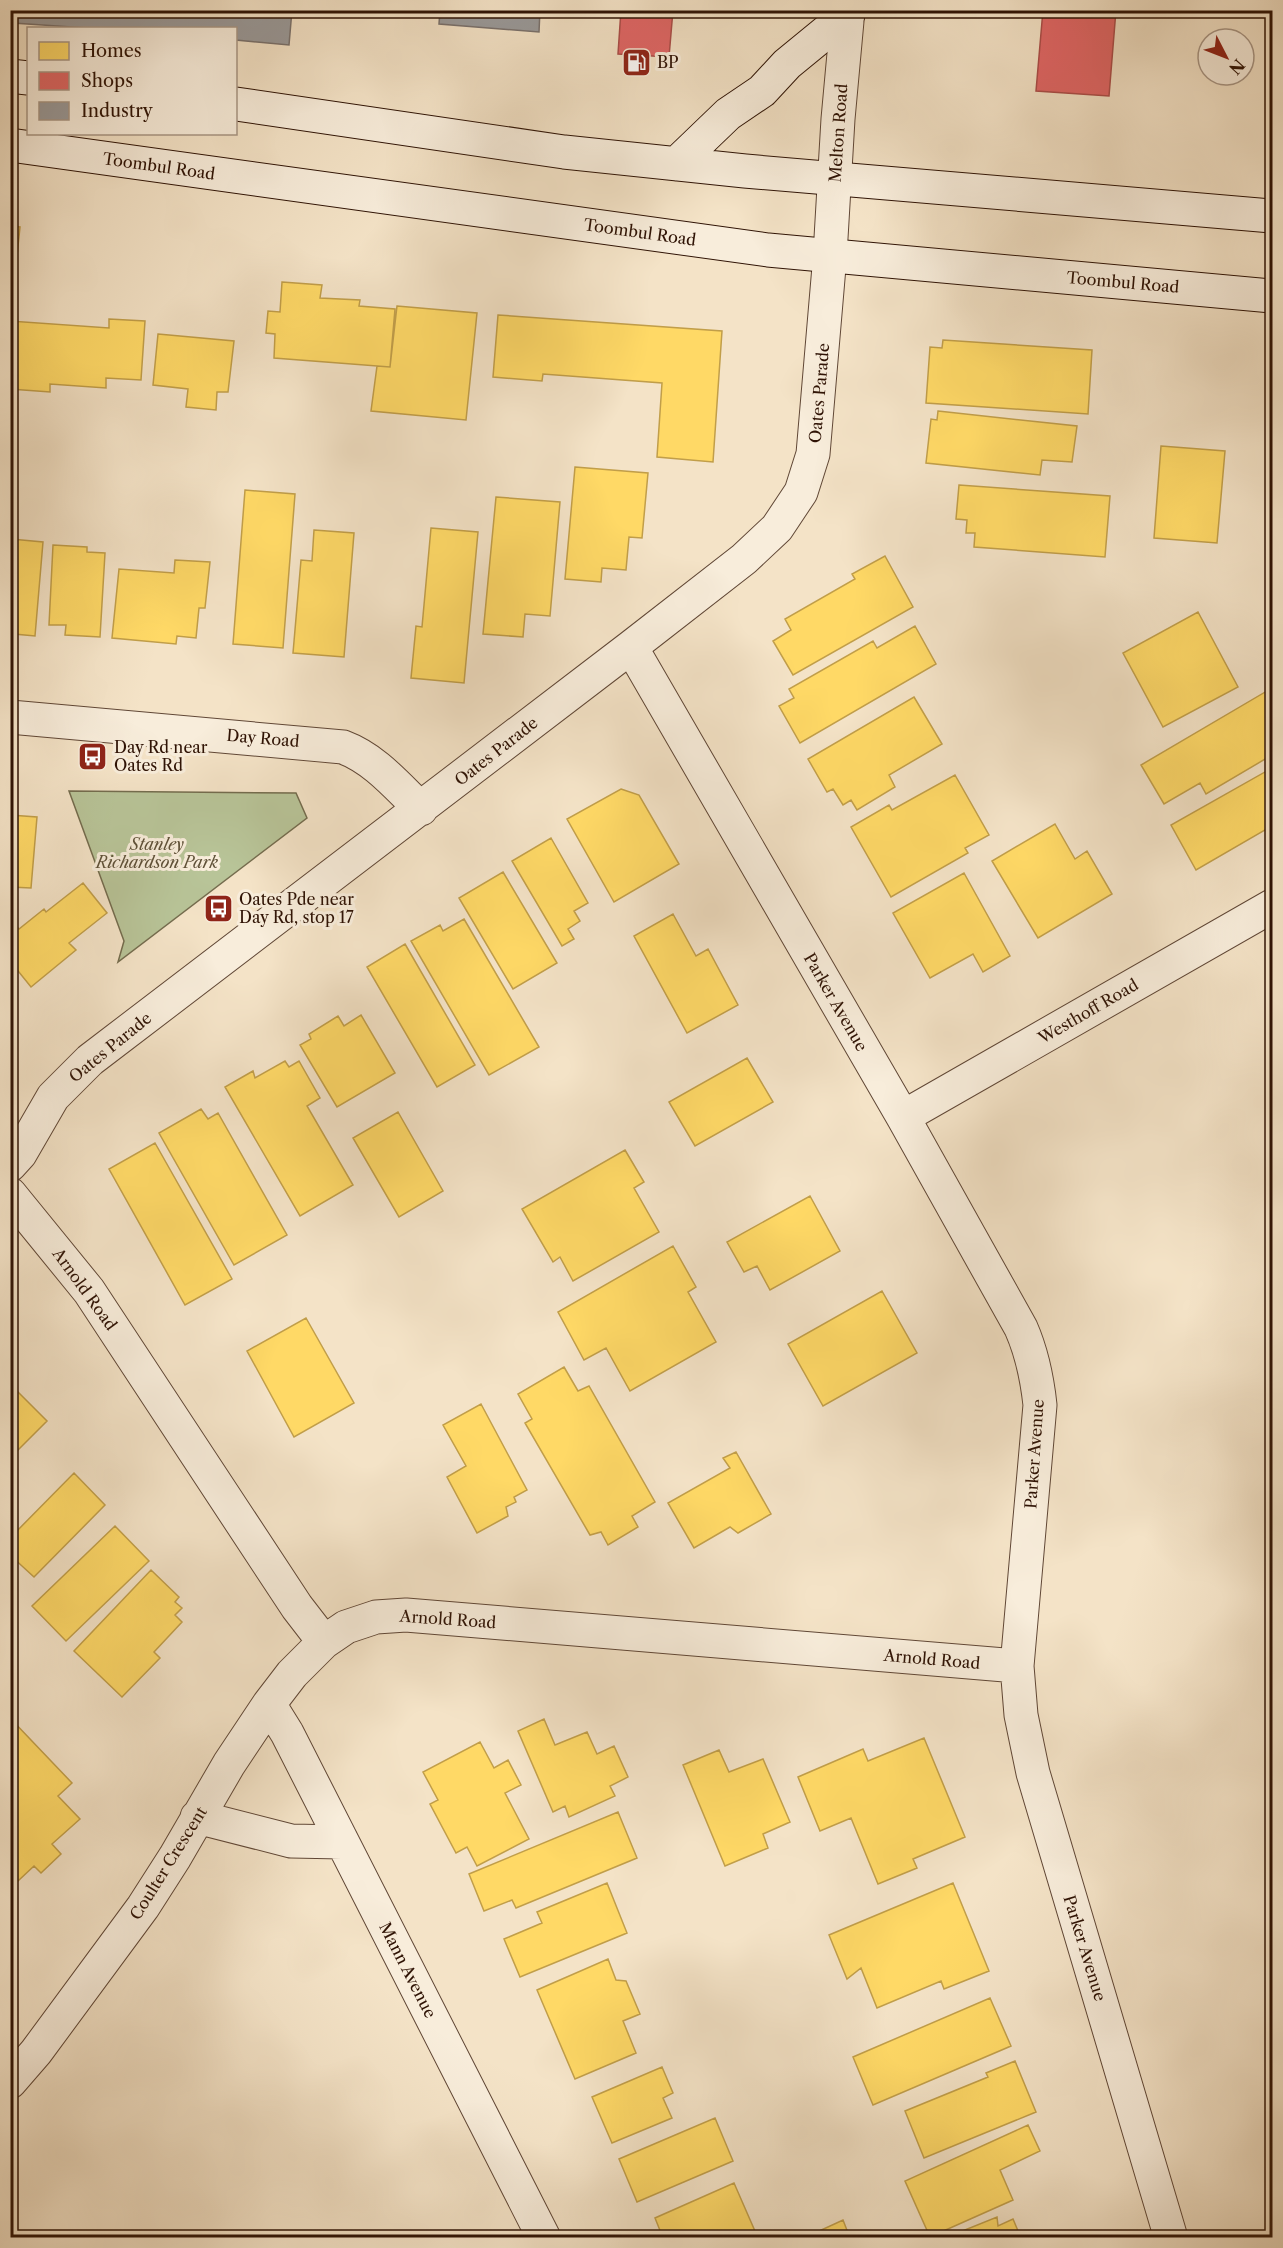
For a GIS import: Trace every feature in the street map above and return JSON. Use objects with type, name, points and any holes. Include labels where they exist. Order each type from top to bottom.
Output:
[{"type":"street","points":[[676,164],[728,114],[762,91],[787,64],[848,12]]},
{"type":"street","name":"Melton Road","points":[[830,255],[848,12]]},
{"type":"street","points":[[10,76],[27,78]]},
{"type":"street","points":[[237,104],[564,152],[834,179],[1272,216]]},
{"type":"street","name":"Toombul Road","points":[[10,145],[768,250],[1272,296]]},
{"type":"street","name":"Oates Parade","points":[[10,1165],[20,1154],[52,1097],[90,1060],[631,647],[761,544],[777,528],[801,492],[813,454],[830,255]]},
{"type":"street","name":"Parker Avenue","points":[[631,647],[903,1117],[1021,1328],[1031,1351],[1037,1375],[1040,1405],[1017,1666],[1020,1715],[1033,1773],[1171,2238]]},
{"type":"street","name":"Day Road","points":[[10,717],[308,742],[343,747],[360,753],[376,765],[421,809]]},
{"type":"street","name":"Westhoff Road","points":[[903,1117],[1272,906]]},
{"type":"street","name":"Arnold Road","points":[[10,1194],[89,1291],[297,1607],[324,1642],[356,1623],[376,1617],[406,1614],[1017,1666]]},
{"type":"street","name":"Coulter Crescent","points":[[10,2082],[36,2052],[144,1906],[269,1704],[292,1674],[324,1642]]},
{"type":"street","name":"Mann Avenue","points":[[269,1704],[287,1733],[544,2238]]},
{"type":"street","points":[[197,1817],[291,1841],[342,1842]]},
{"type":"green space","name":"Stanley Richardson Park","points":[[69,791],[296,793],[307,818],[118,962],[124,941]]},
{"type":"building: Homes","points":[[10,226],[20,227],[13,294],[10,294]]},
{"type":"building: Homes","points":[[282,282],[322,285],[320,298],[360,300],[359,306],[395,309],[390,367],[274,358],[275,334],[266,333],[268,311],[280,312]]},
{"type":"building: Homes","points":[[397,306],[477,313],[466,420],[371,411],[377,366],[390,367]]},
{"type":"building: Homes","points":[[498,315],[722,331],[713,462],[657,457],[662,383],[543,374],[542,381],[493,377]]},
{"type":"building: Homes","points":[[109,319],[145,321],[141,380],[106,378],[106,388],[50,384],[50,392],[10,389],[10,321],[109,328]]},
{"type":"building: Homes","points":[[158,334],[234,341],[228,392],[217,392],[216,410],[186,407],[188,389],[153,385]]},
{"type":"building: Homes","points":[[943,340],[1092,350],[1088,414],[926,403],[930,347],[942,348]]},
{"type":"building: Homes","points":[[938,411],[1077,426],[1072,462],[1042,460],[1040,475],[926,463],[931,419],[937,420]]},
{"type":"building: Homes","points":[[1161,446],[1225,451],[1217,543],[1154,538]]},
{"type":"building: Homes","points":[[575,467],[648,473],[642,538],[629,537],[626,570],[602,568],[601,582],[565,579]]},
{"type":"building: Homes","points":[[959,485],[1110,496],[1105,557],[974,547],[975,533],[966,533],[967,520],[956,519]]},
{"type":"building: Homes","points":[[245,490],[295,494],[283,648],[233,644]]},
{"type":"building: Homes","points":[[496,497],[560,502],[550,616],[525,614],[523,637],[483,634]]},
{"type":"building: Homes","points":[[431,528],[478,532],[464,683],[411,678],[416,626],[422,627]]},
{"type":"building: Homes","points":[[314,530],[354,533],[344,657],[293,653],[301,560],[312,561]]},
{"type":"building: Homes","points":[[11,539],[43,542],[35,636],[14,634],[15,627],[10,626]]},
{"type":"building: Homes","points":[[53,545],[87,547],[87,552],[105,553],[100,637],[65,635],[66,625],[49,625]]},
{"type":"building: Homes","points":[[885,556],[913,607],[793,675],[773,641],[791,630],[785,619],[855,579],[852,574]]},
{"type":"building: Homes","points":[[175,560],[210,562],[205,608],[199,608],[196,638],[177,636],[176,644],[112,638],[119,569],[174,573]]},
{"type":"building: Homes","points":[[1198,612],[1238,687],[1163,727],[1123,653]]},
{"type":"building: Homes","points":[[915,626],[936,664],[800,743],[779,706],[794,698],[789,689],[873,641],[877,648]]},
{"type":"building: Homes","points":[[1272,688],[1272,755],[1206,794],[1200,783],[1164,804],[1141,765]]},
{"type":"building: Homes","points":[[914,697],[942,744],[889,775],[895,787],[857,810],[851,800],[843,805],[833,789],[827,792],[808,759]]},
{"type":"building: Homes","points":[[1272,768],[1272,826],[1196,870],[1171,825]]},
{"type":"building: Homes","points":[[955,775],[989,835],[965,848],[968,853],[891,897],[851,827],[889,805],[892,810]]},
{"type":"building: Homes","points":[[621,789],[639,795],[679,864],[614,902],[567,819]]},
{"type":"building: Homes","points":[[10,815],[37,817],[31,888],[10,887]]},
{"type":"building: Homes","points":[[1055,824],[1075,859],[1087,851],[1112,894],[1038,938],[992,861]]},
{"type":"building: Homes","points":[[551,838],[588,903],[574,911],[580,921],[568,929],[574,939],[562,946],[512,861]]},
{"type":"building: Homes","points":[[503,872],[557,963],[513,989],[459,898]]},
{"type":"building: Homes","points":[[964,873],[1010,956],[983,972],[973,954],[930,978],[893,913]]},
{"type":"building: Homes","points":[[83,883],[107,913],[69,943],[76,950],[31,987],[10,961],[10,928],[15,925],[19,929],[44,909],[46,912]]},
{"type":"building: Homes","points":[[673,914],[696,956],[708,949],[738,1005],[687,1033],[634,936]]},
{"type":"building: Homes","points":[[464,919],[539,1047],[489,1075],[411,941],[440,925],[443,931]]},
{"type":"building: Homes","points":[[405,944],[475,1065],[437,1087],[367,967]]},
{"type":"building: Homes","points":[[361,1015],[395,1073],[337,1107],[300,1045],[311,1039],[309,1034],[338,1016],[344,1026]]},
{"type":"building: Homes","points":[[747,1058],[773,1102],[695,1146],[669,1102]]},
{"type":"building: Homes","points":[[285,1061],[289,1067],[299,1061],[320,1098],[307,1106],[353,1185],[300,1216],[225,1087],[253,1071],[255,1078]]},
{"type":"building: Homes","points":[[201,1109],[208,1119],[218,1113],[287,1235],[234,1265],[159,1133]]},
{"type":"building: Homes","points":[[398,1112],[443,1191],[399,1217],[353,1138]]},
{"type":"building: Homes","points":[[155,1143],[232,1279],[185,1305],[109,1169]]},
{"type":"building: Homes","points":[[625,1150],[644,1182],[634,1188],[659,1232],[573,1281],[560,1257],[553,1262],[522,1209]]},
{"type":"building: Homes","points":[[810,1196],[840,1251],[770,1290],[757,1266],[744,1272],[727,1242]]},
{"type":"building: Homes","points":[[673,1246],[696,1287],[688,1292],[716,1342],[630,1391],[606,1348],[584,1360],[558,1312]]},
{"type":"building: Homes","points":[[882,1291],[917,1353],[823,1406],[788,1344]]},
{"type":"building: Homes","points":[[306,1318],[354,1403],[294,1437],[247,1351]]},
{"type":"building: Homes","points":[[564,1367],[578,1391],[589,1386],[655,1502],[632,1516],[638,1527],[608,1545],[601,1532],[590,1535],[525,1423],[532,1419],[518,1394]]},
{"type":"building: Homes","points":[[10,1384],[47,1421],[10,1458]]},
{"type":"building: Homes","points":[[481,1404],[527,1490],[514,1497],[516,1502],[506,1507],[508,1516],[477,1533],[447,1477],[466,1466],[443,1425]]},
{"type":"building: Homes","points":[[736,1452],[771,1514],[738,1533],[730,1527],[694,1548],[668,1503],[730,1468],[723,1458]]},
{"type":"building: Homes","points":[[74,1473],[105,1505],[34,1577],[10,1555],[10,1538]]},
{"type":"building: Homes","points":[[115,1526],[149,1561],[66,1641],[32,1606]]},
{"type":"building: Homes","points":[[151,1570],[179,1597],[175,1602],[182,1608],[175,1615],[182,1622],[154,1652],[160,1658],[122,1697],[74,1651]]},
{"type":"building: Homes","points":[[10,1718],[72,1783],[58,1796],[80,1819],[52,1844],[61,1854],[41,1873],[34,1866],[18,1881],[10,1872]]},
{"type":"building: Homes","points":[[544,1719],[555,1745],[587,1732],[597,1754],[614,1746],[628,1777],[610,1786],[615,1796],[569,1817],[565,1806],[553,1812],[518,1731]]},
{"type":"building: Homes","points":[[924,1738],[965,1837],[913,1859],[917,1868],[878,1884],[851,1818],[820,1831],[798,1777],[863,1749],[868,1761]]},
{"type":"building: Homes","points":[[480,1742],[494,1768],[508,1760],[521,1785],[505,1793],[529,1839],[477,1866],[467,1847],[456,1853],[430,1804],[438,1800],[423,1772]]},
{"type":"building: Homes","points":[[719,1750],[729,1772],[763,1759],[790,1822],[763,1834],[768,1848],[725,1866],[683,1765]]},
{"type":"building: Homes","points":[[618,1812],[637,1858],[516,1908],[512,1900],[484,1911],[469,1874]]},
{"type":"building: Homes","points":[[607,1883],[627,1933],[520,1977],[504,1939],[542,1923],[537,1912]]},
{"type":"building: Homes","points":[[953,1883],[989,1971],[944,1989],[941,1981],[877,2008],[861,1968],[847,1979],[829,1935]]},
{"type":"building: Homes","points":[[608,1959],[616,1980],[626,1981],[640,2014],[623,2021],[636,2053],[575,2079],[537,1990]]},
{"type":"building: Homes","points":[[990,1998],[1011,2046],[873,2105],[853,2057]]},
{"type":"building: Homes","points":[[1015,2061],[1036,2112],[924,2158],[905,2111],[988,2077],[986,2073]]},
{"type":"building: Homes","points":[[662,2067],[673,2093],[663,2098],[672,2118],[612,2143],[592,2097]]},
{"type":"building: Homes","points":[[715,2118],[733,2161],[637,2202],[619,2159]]},
{"type":"building: Homes","points":[[1028,2125],[1040,2151],[1000,2170],[1013,2200],[930,2237],[905,2181]]},
{"type":"building: Homes","points":[[734,2183],[758,2238],[663,2238],[655,2218]]},
{"type":"building: Homes","points":[[997,2217],[998,2226],[1013,2219],[1021,2238],[956,2238],[955,2234]]},
{"type":"building: Homes","points":[[843,2220],[850,2238],[804,2238]]},
{"type":"building: Shops","points":[[621,10],[673,10],[669,57],[618,54]]},
{"type":"building: Shops","points":[[1043,10],[1116,10],[1109,96],[1036,91]]},
{"type":"building: Industry","points":[[14,10],[292,10],[289,45],[237,40],[237,27],[72,27],[13,23]]},
{"type":"building: Industry","points":[[440,10],[540,10],[539,32],[439,24]]},
{"type":"place","name":"BP","points":[[636,62]]},
{"type":"place","name":"Day Rd near Oates Rd","points":[[93,756]]},
{"type":"place","name":"Oates Pde near Day Rd, stop 17","points":[[218,908]]}]
